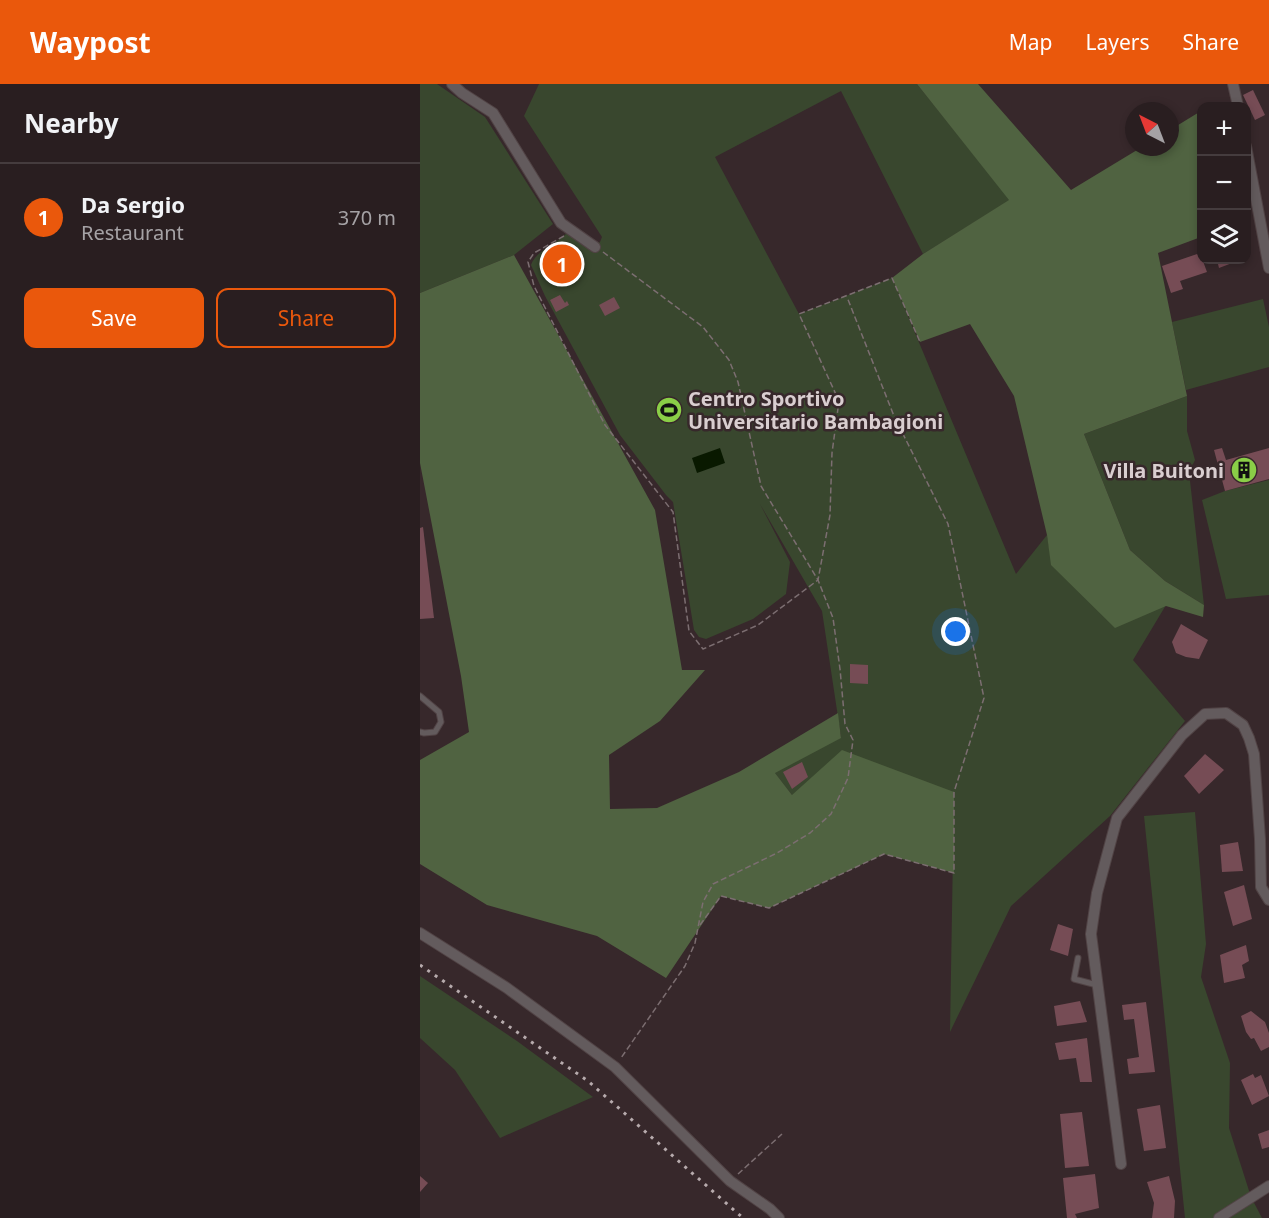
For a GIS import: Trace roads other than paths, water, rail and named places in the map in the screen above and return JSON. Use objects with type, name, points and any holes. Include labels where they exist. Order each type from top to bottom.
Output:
[{"type":"street","points":[[452,84],[493,113],[561,223],[595,247]]},
{"type":"street","points":[[1233,84],[1237,102]]},
{"type":"street","points":[[1248,156],[1269,268]]},
{"type":"street","points":[[1120,1164],[1091,934],[1097,893],[1117,818],[1182,735],[1205,714],[1226,714],[1243,725],[1249,738],[1254,754],[1260,839],[1260,887],[1269,900]]},
{"type":"street","points":[[420,933],[507,988],[615,1067],[730,1181],[779,1218]]},
{"type":"street","points":[[1219,1218],[1269,1186]]},
{"type":"lane","points":[[420,696],[438,712],[441,722],[435,732],[420,732]]},
{"type":"lane","points":[[1078,958],[1074,980],[1097,985]]},
{"type":"railway","points":[[420,965],[588,1081],[743,1218]]},
{"type":"place","name":"Da Sergio","points":[[562,264]]},
{"type":"place","name":"Centro Sportivo Universitario Bambagioni","points":[[669,410]]},
{"type":"place","name":"Villa Buitoni","points":[[1244,470]]}]
